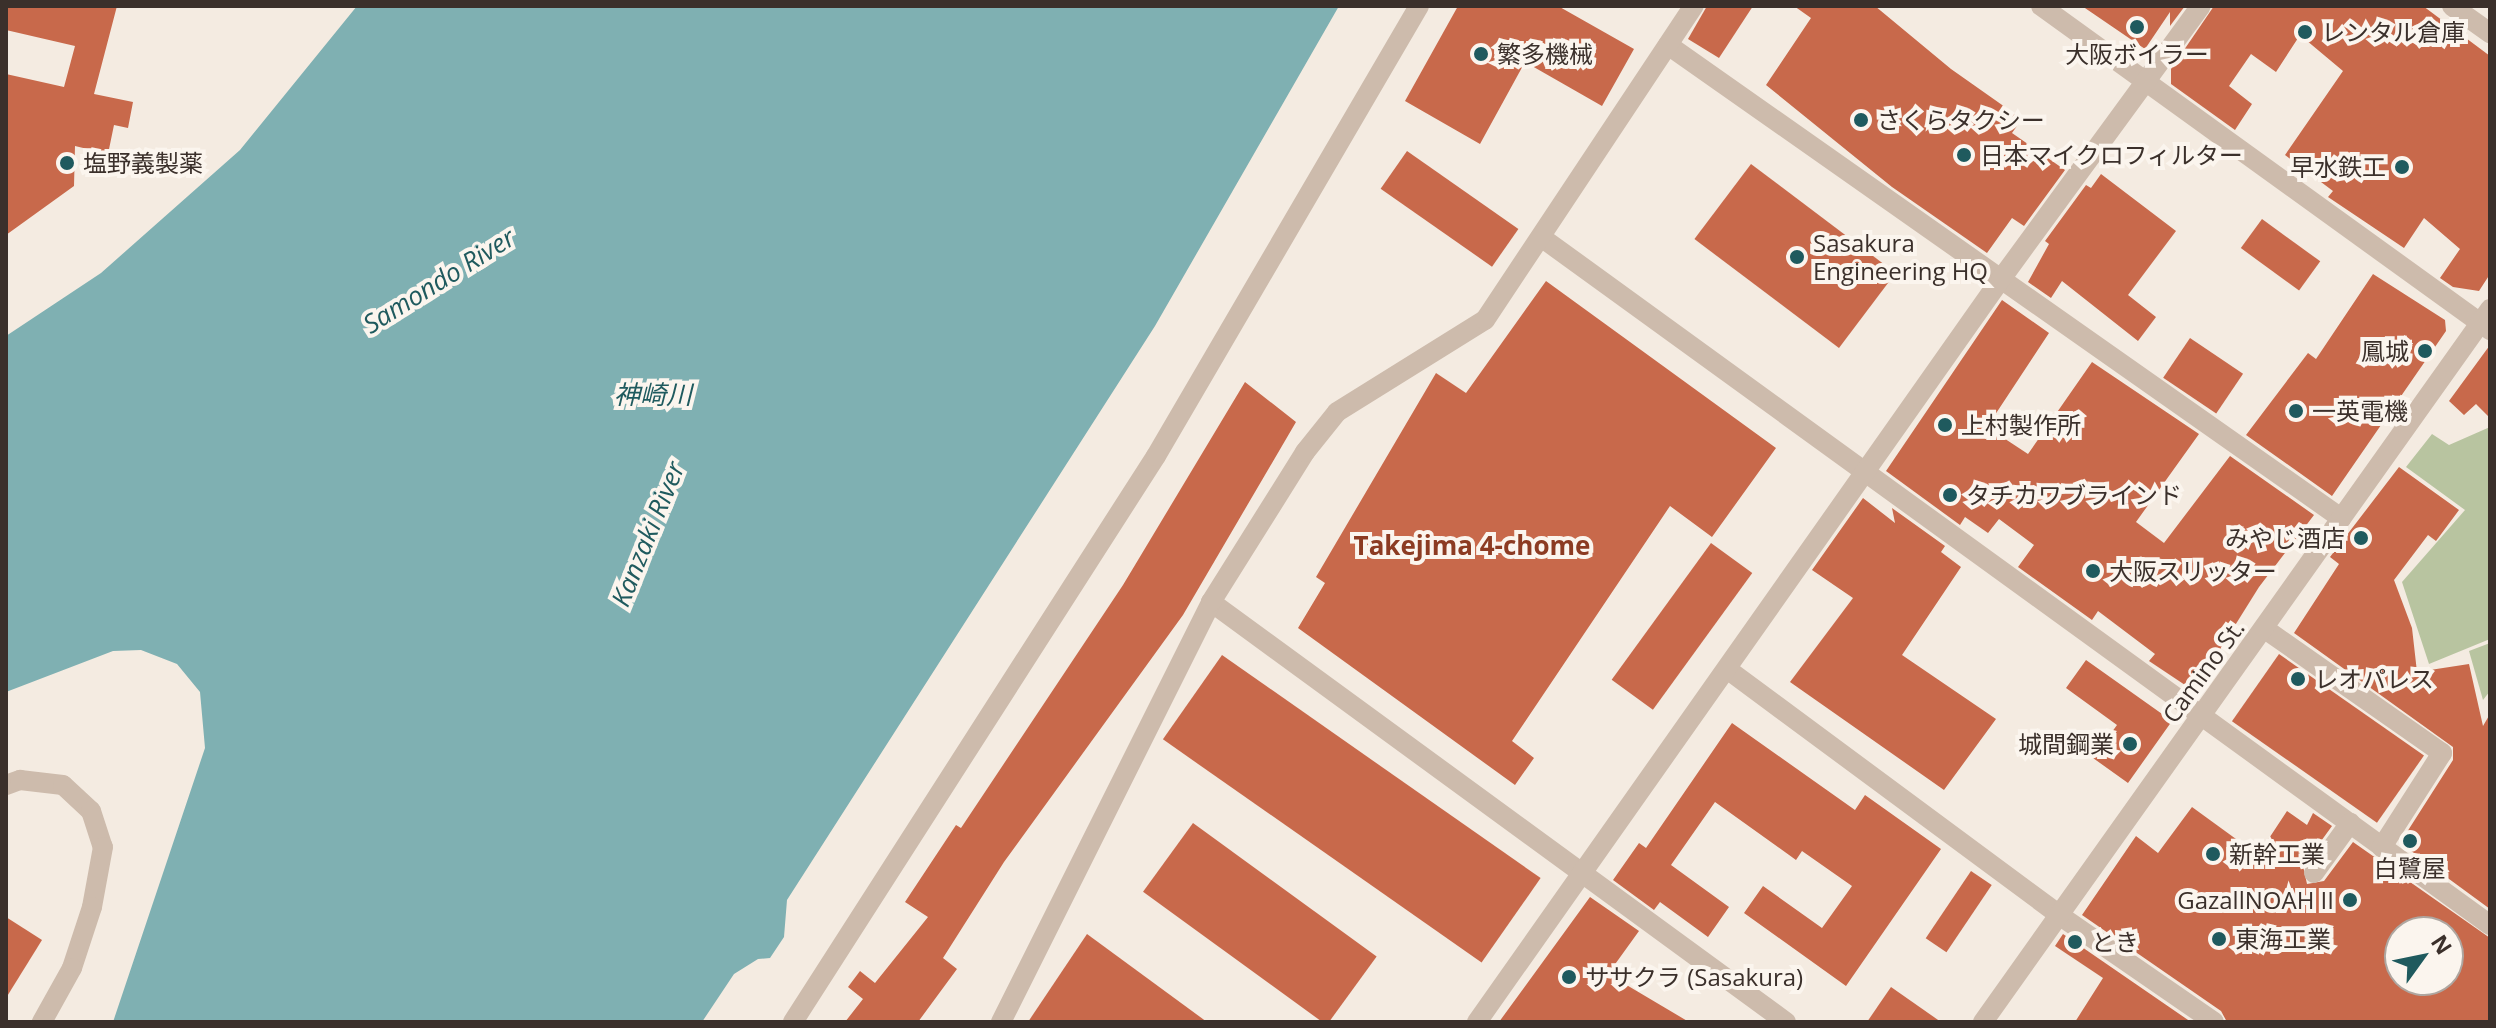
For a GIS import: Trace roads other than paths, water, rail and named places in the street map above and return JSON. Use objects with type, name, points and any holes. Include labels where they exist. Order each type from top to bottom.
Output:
[{"type":"street","points":[[793,1022],[1156,456],[1419,6]]},
{"type":"street","points":[[1001,1022],[1211,602],[1305,452],[1337,412],[1485,320],[1694,6]]},
{"type":"street","points":[[2041,6],[2487,320]]},
{"type":"street","points":[[1477,1022],[2001,279],[2201,6]]},
{"type":"street","points":[[2452,6],[2490,33]]},
{"type":"street","points":[[1668,45],[2341,518]]},
{"type":"street","points":[[1541,237],[2490,925]]},
{"type":"street","name":"Camino St.","points":[[1983,1022],[2341,518],[2487,320]]},
{"type":"street","points":[[1211,602],[1582,876],[1786,1022]]},
{"type":"street","points":[[2265,629],[2442,753],[2382,847]]},
{"type":"street","points":[[1727,669],[2059,915],[2214,1022]]},
{"type":"street","points":[[6,785],[20,780],[63,785],[91,811],[103,847],[92,907],[72,968],[42,1022]]},
{"type":"street","points":[[2314,873],[2350,823]]},
{"type":"water","name":"神崎川","points":[[357,6],[1339,6],[1155,326],[787,900],[784,937],[770,958],[758,959],[734,974],[702,1022],[113,1022],[205,748],[200,692],[177,664],[141,650],[113,651],[6,692],[6,336],[101,273],[240,150]]},
{"type":"place","name":"大阪ボイラー","points":[[2137,27]]},
{"type":"place","name":"レンタル倉庫","points":[[2305,32]]},
{"type":"place","name":"繁多機械","points":[[1481,54]]},
{"type":"place","name":"さくらタクシー","points":[[1861,120]]},
{"type":"place","name":"日本マイクロフィルター","points":[[1964,155]]},
{"type":"place","name":"塩野義製薬","points":[[67,163]]},
{"type":"place","name":"早水鉄工","points":[[2402,167]]},
{"type":"place","name":"Sasakura Engineering HQ","points":[[1797,257]]},
{"type":"place","name":"鳳城","points":[[2425,351]]},
{"type":"place","name":"一英電機","points":[[2296,411]]},
{"type":"place","name":"上村製作所","points":[[1945,425]]},
{"type":"place","name":"タチカワブラインド","points":[[1950,495]]},
{"type":"place","name":"みやじ酒店","points":[[2361,538]]},
{"type":"place","name":"大阪スリッター","points":[[2093,571]]},
{"type":"place","name":"レオパレス","points":[[2298,679]]},
{"type":"place","name":"城間鋼業","points":[[2130,744]]},
{"type":"place","name":"白鷺屋","points":[[2410,841]]},
{"type":"place","name":"新幹工業","points":[[2213,854]]},
{"type":"place","name":"GazallNOAH II","points":[[2350,900]]},
{"type":"place","name":"東海工業","points":[[2219,939]]},
{"type":"place","name":"とき","points":[[2075,942]]},
{"type":"place","name":"ササクラ (Sasakura)","points":[[1569,977]]},
{"type":"district","name":"Takejima 4-chome","points":[[1472,546]]},
{"type":"water label","name":"Samondo River","points":[[439,281]]},
{"type":"water label","name":"Kanzaki River","points":[[648,534]]}]
